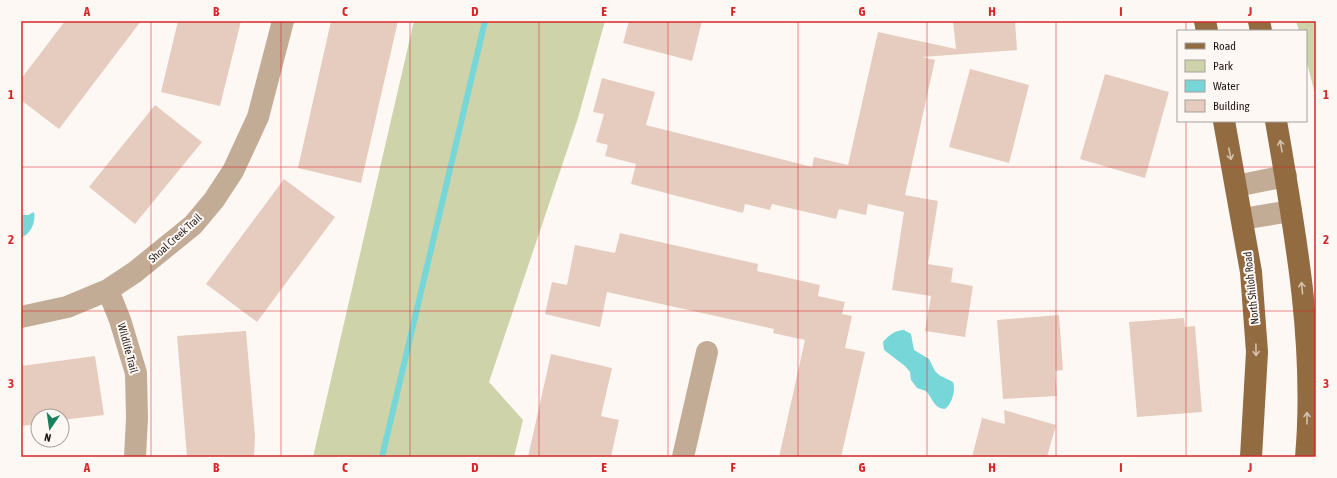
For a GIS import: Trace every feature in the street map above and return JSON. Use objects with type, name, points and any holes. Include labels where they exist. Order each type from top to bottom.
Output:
[{"type":"main road","name":"North Shiloh Road","points":[[1224,122],[1251,272],[1257,352],[1251,457]]},
{"type":"main road","points":[[1276,122],[1299,257],[1307,352],[1306,457]]},
{"type":"street","name":"Shoal Creek Trail","points":[[21,317],[67,307],[108,290],[135,272],[188,230],[214,200],[233,171],[258,117],[284,21]]},
{"type":"street","points":[[1236,186],[1286,176]]},
{"type":"street","points":[[1242,219],[1291,211]]},
{"type":"street","name":"Wildlife Trail","points":[[108,290],[120,320],[136,373],[137,418],[135,457]]},
{"type":"street","points":[[683,457],[707,352]]},
{"type":"green space","points":[[414,21],[605,21],[578,118],[489,382],[523,420],[514,457],[313,457]]},
{"type":"green space","points":[[1296,21],[1316,21],[1316,98],[1307,63],[1307,30],[1299,30]]},
{"type":"water","points":[[34,212],[32,227],[25,236],[21,238],[21,215],[28,215]]},
{"type":"water","points":[[904,330],[911,334],[914,350],[929,359],[935,371],[939,375],[953,382],[953,397],[950,404],[945,409],[938,407],[926,391],[917,388],[911,380],[910,372],[905,366],[884,350],[883,342],[892,333]]},
{"type":"building","points":[[65,21],[141,21],[59,129],[21,100],[21,79]]},
{"type":"building","points":[[178,21],[241,21],[220,106],[161,92]]},
{"type":"building","points":[[331,21],[398,21],[361,183],[298,168]]},
{"type":"building","points":[[629,21],[702,21],[692,61],[623,43]]},
{"type":"building","points":[[953,21],[1015,21],[1017,50],[922,57],[935,60],[905,195],[938,201],[928,264],[953,268],[951,282],[973,286],[965,337],[925,331],[931,296],[892,290],[904,212],[868,204],[866,215],[839,209],[836,219],[772,204],[770,210],[745,204],[743,213],[631,184],[636,164],[605,156],[608,145],[596,142],[604,114],[593,112],[602,78],[655,92],[646,125],[812,167],[814,157],[848,165],[878,32],[956,49]]},
{"type":"building","points":[[970,69],[1029,85],[1009,163],[949,147]]},
{"type":"building","points":[[1105,74],[1169,92],[1145,178],[1080,159]]},
{"type":"building","points":[[155,105],[202,142],[135,224],[89,187]]},
{"type":"building","points":[[284,179],[335,217],[257,322],[206,284]]},
{"type":"building","points":[[620,233],[758,264],[757,271],[820,285],[818,296],[845,302],[842,314],[852,316],[845,348],[865,352],[841,457],[779,457],[805,340],[773,333],[774,329],[607,292],[600,327],[545,314],[552,282],[567,285],[575,245],[615,253]]},
{"type":"building","points":[[1059,315],[1063,370],[1055,371],[1057,396],[1003,399],[997,320]]},
{"type":"building","points":[[1184,318],[1185,327],[1195,326],[1202,412],[1137,417],[1129,322]]},
{"type":"building","points":[[246,331],[255,436],[254,457],[187,457],[177,336]]},
{"type":"building","points":[[551,354],[612,368],[601,416],[619,420],[611,457],[528,457]]},
{"type":"building","points":[[95,356],[104,415],[70,419],[70,408],[30,408],[30,425],[21,426],[21,366]]},
{"type":"building","points":[[1004,410],[1056,425],[1047,457],[972,457],[982,418],[1005,424]]},
{"type":"waterway","points":[[382,457],[485,21]]}]
